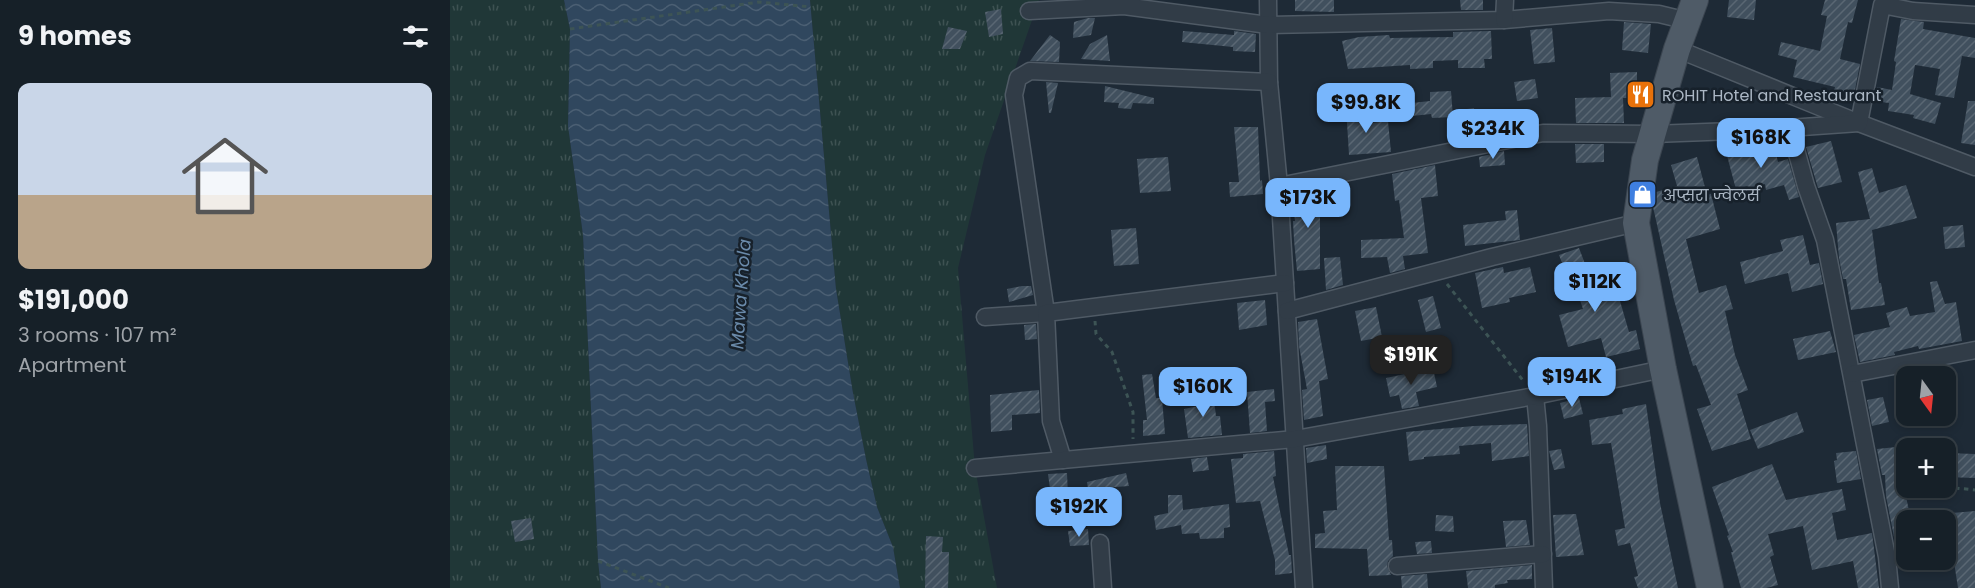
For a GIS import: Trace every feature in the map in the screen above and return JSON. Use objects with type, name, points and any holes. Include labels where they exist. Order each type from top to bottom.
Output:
[{"type":"main road","points":[[1692,10],[1677,49],[1645,160],[1636,223],[1663,369],[1710,588]]},
{"type":"street","points":[[1268,0],[1269,82],[1279,186],[1304,588]]},
{"type":"street","points":[[1504,20],[1505,0]]},
{"type":"street","points":[[1859,123],[1882,3],[1913,11],[1975,15]]},
{"type":"street","points":[[1029,11],[1124,6],[1268,25],[1504,20],[1610,11],[1659,14],[1692,10]]},
{"type":"street","points":[[1677,49],[1975,167]]},
{"type":"street","points":[[1063,460],[1051,421],[1046,313],[1014,95],[1018,78],[1030,71],[1269,82]]},
{"type":"street","points":[[1279,186],[1543,134],[1653,134],[1859,123]]},
{"type":"street","points":[[1790,128],[1806,186],[1825,240],[1887,557],[1890,588]]},
{"type":"street","points":[[1287,311],[1437,271],[1636,223]]},
{"type":"street","points":[[985,316],[1046,313],[1285,283]]},
{"type":"street","points":[[1852,374],[1975,350]]},
{"type":"street","points":[[975,468],[1295,439],[1535,396],[1663,369]]},
{"type":"street","points":[[1535,396],[1544,588]]},
{"type":"street","points":[[1100,543],[1103,588]]},
{"type":"street","points":[[1398,566],[1543,554]]},
{"type":"path","points":[[570,29],[759,2],[811,7]]},
{"type":"path","points":[[1437,271],[1535,396]]},
{"type":"path","points":[[1094,307],[1096,334],[1112,352],[1133,412],[1133,453]]},
{"type":"path","points":[[1956,488],[1975,490]]},
{"type":"path","points":[[598,561],[669,588]]},
{"type":"green space","points":[[450,0],[564,0],[570,29],[568,126],[583,235],[601,588],[450,588]]},
{"type":"green space","points":[[810,0],[1039,0],[985,155],[958,268],[975,468],[997,588],[900,588],[893,547],[877,507],[866,459],[836,289]]},
{"type":"water","name":"Mawa Khola","points":[[564,0],[810,0],[836,289],[866,459],[877,507],[893,547],[900,588],[601,588],[583,235],[568,126],[570,29]]},
{"type":"building","points":[[1295,0],[1334,0],[1334,12],[1295,11]]},
{"type":"building","points":[[1460,0],[1483,0],[1483,10],[1461,10]]},
{"type":"building","points":[[1729,0],[1756,0],[1754,20],[1727,17]]},
{"type":"building","points":[[1825,0],[1858,0],[1852,23],[1848,22],[1840,59],[1860,64],[1854,95],[1834,91],[1835,87],[1793,77],[1797,60],[1778,55],[1781,42],[1820,51],[1827,16],[1821,15]]},
{"type":"building","points":[[1001,9],[1003,34],[989,37],[985,12]]},
{"type":"building","points":[[1095,18],[1091,35],[1073,38],[1074,22]]},
{"type":"building","points":[[1901,19],[1924,22],[1923,29],[1975,38],[1975,58],[1962,56],[1954,98],[1935,95],[1940,69],[1915,65],[1910,94],[1941,103],[1935,124],[1913,118],[1914,115],[1888,111],[1889,103],[1874,101],[1877,87],[1892,90]]},
{"type":"building","points":[[1624,22],[1651,24],[1648,53],[1622,50]]},
{"type":"building","points":[[948,27],[967,31],[960,49],[942,49]]},
{"type":"building","points":[[1552,28],[1555,62],[1534,64],[1530,30]]},
{"type":"building","points":[[1183,31],[1234,35],[1234,31],[1256,34],[1255,52],[1233,51],[1233,47],[1182,42]]},
{"type":"building","points":[[1491,31],[1492,59],[1484,59],[1485,68],[1458,68],[1458,60],[1433,61],[1433,68],[1410,69],[1410,65],[1348,69],[1342,41],[1359,37],[1389,35],[1390,38],[1453,37],[1453,32]]},
{"type":"building","points":[[1050,35],[1060,42],[1059,62],[1030,61]]},
{"type":"building","points":[[1107,35],[1110,61],[1081,59],[1090,44]]},
{"type":"building","points":[[1637,72],[1637,98],[1623,98],[1624,123],[1576,123],[1575,98],[1611,97],[1610,73]]},
{"type":"building","points":[[1535,79],[1538,98],[1517,101],[1514,82]]},
{"type":"building","points":[[1046,82],[1058,83],[1051,113],[1049,113]]},
{"type":"building","points":[[1105,86],[1154,98],[1154,104],[1133,103],[1131,109],[1118,108],[1119,103],[1104,102]]},
{"type":"building","points":[[1451,91],[1453,117],[1432,118],[1431,114],[1412,116],[1412,103],[1430,101],[1430,92]]},
{"type":"building","points":[[1968,101],[1975,101],[1975,145],[1961,143]]},
{"type":"building","points":[[1367,107],[1369,123],[1388,121],[1391,152],[1349,155],[1344,110]]},
{"type":"building","points":[[1474,108],[1476,131],[1455,133],[1453,111]]},
{"type":"building","points":[[1234,127],[1258,127],[1260,181],[1262,180],[1263,194],[1230,197],[1229,182],[1239,182]]},
{"type":"building","points":[[1773,141],[1778,162],[1788,159],[1799,197],[1789,200],[1784,185],[1766,190],[1765,184],[1737,193],[1726,152]]},
{"type":"building","points":[[1831,141],[1842,182],[1818,188],[1806,147]]},
{"type":"building","points":[[1575,144],[1604,144],[1604,162],[1576,163]]},
{"type":"building","points":[[1504,151],[1505,165],[1480,167],[1479,157]]},
{"type":"building","points":[[1168,157],[1171,191],[1140,193],[1137,159]]},
{"type":"building","points":[[1697,157],[1707,195],[1711,194],[1720,229],[1686,239],[1699,293],[1726,285],[1733,309],[1725,311],[1735,355],[1748,390],[1737,394],[1751,439],[1712,451],[1697,409],[1711,405],[1696,365],[1693,366],[1674,300],[1653,207],[1656,192],[1677,186],[1671,165]]},
{"type":"building","points":[[1435,165],[1438,196],[1421,198],[1428,253],[1403,256],[1405,269],[1390,273],[1387,257],[1361,258],[1361,240],[1404,238],[1399,200],[1395,201],[1392,174]]},
{"type":"building","points":[[1872,168],[1879,193],[1906,185],[1917,218],[1872,230],[1879,283],[1881,283],[1885,305],[1851,310],[1846,279],[1843,279],[1839,258],[1836,223],[1870,219],[1858,172]]},
{"type":"building","points":[[1349,183],[1350,201],[1331,202],[1330,186]]},
{"type":"building","points":[[1326,193],[1328,212],[1320,212],[1320,269],[1297,271],[1292,194]]},
{"type":"building","points":[[1517,210],[1520,240],[1465,246],[1463,225],[1506,220],[1505,211]]},
{"type":"building","points":[[1963,225],[1965,247],[1945,249],[1943,227]]},
{"type":"building","points":[[1136,228],[1139,264],[1114,266],[1111,230]]},
{"type":"building","points":[[1803,235],[1810,265],[1819,263],[1823,284],[1792,292],[1788,273],[1745,284],[1740,262],[1783,251],[1780,240]]},
{"type":"building","points":[[1579,248],[1599,298],[1618,294],[1629,332],[1636,330],[1640,349],[1606,357],[1601,338],[1568,347],[1559,315],[1583,309],[1569,267],[1564,268],[1559,255]]},
{"type":"building","points":[[1340,257],[1343,285],[1326,290],[1324,258]]},
{"type":"building","points":[[1503,267],[1504,273],[1530,267],[1536,292],[1509,298],[1510,302],[1482,308],[1475,273]]},
{"type":"building","points":[[1937,281],[1945,304],[1956,302],[1962,341],[1919,349],[1918,346],[1894,352],[1895,355],[1860,362],[1854,335],[1890,327],[1886,313],[1907,307],[1910,316],[1935,312],[1930,282]]},
{"type":"building","points":[[1031,286],[1033,295],[1009,302],[1007,289]]},
{"type":"building","points":[[1433,296],[1441,328],[1426,332],[1418,300]]},
{"type":"building","points":[[1265,300],[1267,325],[1239,330],[1237,303]]},
{"type":"building","points":[[1376,307],[1382,337],[1361,341],[1355,311]]},
{"type":"building","points":[[1317,319],[1328,379],[1319,381],[1323,416],[1304,420],[1302,390],[1307,389],[1299,346],[1298,322]]},
{"type":"building","points":[[1036,324],[1037,339],[1025,340],[1024,325]]},
{"type":"building","points":[[1830,331],[1836,352],[1798,360],[1793,339]]},
{"type":"building","points":[[1433,368],[1437,387],[1416,392],[1419,406],[1402,409],[1399,395],[1390,397],[1386,378]]},
{"type":"building","points":[[1152,374],[1156,398],[1162,398],[1165,434],[1143,436],[1143,420],[1147,420],[1142,375]]},
{"type":"building","points":[[1274,389],[1275,401],[1265,402],[1267,431],[1250,433],[1247,392]]},
{"type":"building","points":[[1039,390],[1040,413],[1012,415],[1012,430],[991,432],[990,395]]},
{"type":"building","points":[[1213,392],[1216,416],[1220,416],[1222,435],[1188,438],[1184,409],[1198,406],[1197,394]]},
{"type":"building","points":[[1883,397],[1889,422],[1872,426],[1867,400]]},
{"type":"building","points":[[1579,398],[1583,414],[1564,419],[1560,403]]},
{"type":"building","points":[[1646,404],[1660,503],[1678,588],[1638,588],[1634,577],[1638,576],[1630,543],[1618,546],[1615,530],[1625,528],[1611,443],[1592,445],[1589,420],[1623,414],[1622,409]]},
{"type":"building","points":[[1797,412],[1804,432],[1758,449],[1750,430]]},
{"type":"building","points":[[1527,424],[1529,456],[1492,461],[1491,443],[1459,446],[1460,454],[1424,457],[1424,459],[1409,461],[1406,432]]},
{"type":"building","points":[[1326,445],[1327,459],[1307,463],[1306,448]]},
{"type":"building","points":[[1896,447],[1896,498],[1906,498],[1909,510],[1896,510],[1896,542],[1886,496],[1885,475],[1882,475],[1877,449]]},
{"type":"building","points":[[1561,449],[1565,468],[1554,470],[1549,451]]},
{"type":"building","points":[[1274,451],[1276,476],[1273,477],[1289,555],[1291,555],[1292,573],[1275,575],[1275,560],[1260,501],[1236,503],[1231,459],[1243,458],[1243,454]]},
{"type":"building","points":[[1856,451],[1861,479],[1837,483],[1834,461],[1837,460],[1836,453]]},
{"type":"building","points":[[1956,453],[1975,454],[1975,478],[1956,477]]},
{"type":"building","points":[[1207,457],[1209,470],[1193,472],[1191,459]]},
{"type":"building","points":[[1772,464],[1786,500],[1842,489],[1846,510],[1832,513],[1837,540],[1872,533],[1879,588],[1858,588],[1853,561],[1812,570],[1803,526],[1768,534],[1774,555],[1770,557],[1778,585],[1766,588],[1741,588],[1727,536],[1729,535],[1712,487]]},
{"type":"building","points":[[1335,466],[1384,466],[1389,540],[1392,540],[1393,556],[1387,566],[1391,575],[1369,576],[1367,549],[1315,548],[1315,534],[1325,533],[1323,511],[1337,510]]},
{"type":"building","points":[[1067,473],[1068,496],[1051,497],[1048,474]]},
{"type":"building","points":[[1126,473],[1129,486],[1088,489],[1087,482]]},
{"type":"building","points":[[1168,495],[1182,495],[1183,510],[1229,504],[1230,527],[1224,528],[1224,538],[1200,539],[1199,533],[1182,534],[1181,525],[1156,530],[1154,516],[1168,513]]},
{"type":"building","points":[[1975,511],[1975,588],[1958,588],[1955,570],[1956,513]]},
{"type":"building","points":[[1576,514],[1584,555],[1556,557],[1553,515]]},
{"type":"building","points":[[1436,515],[1453,516],[1454,532],[1435,531]]},
{"type":"building","points":[[531,518],[534,539],[515,542],[511,521]]},
{"type":"building","points":[[1526,520],[1530,545],[1506,547],[1503,521]]},
{"type":"building","points":[[1088,529],[1089,545],[1070,546],[1068,531]]},
{"type":"building","points":[[926,536],[943,537],[942,552],[949,552],[948,588],[925,588]]},
{"type":"building","points":[[1431,541],[1432,553],[1417,554],[1415,542]]},
{"type":"building","points":[[1532,565],[1532,579],[1507,580],[1508,583],[1495,585],[1495,588],[1468,588],[1466,571]]},
{"type":"building","points":[[1427,574],[1428,588],[1402,588],[1401,576]]},
{"type":"place","name":"ROHIT Hotel and Restaurant","points":[[1641,95]]},
{"type":"place","name":"अप्सरा ज्वेलर्स","points":[[1642,195]]}]
